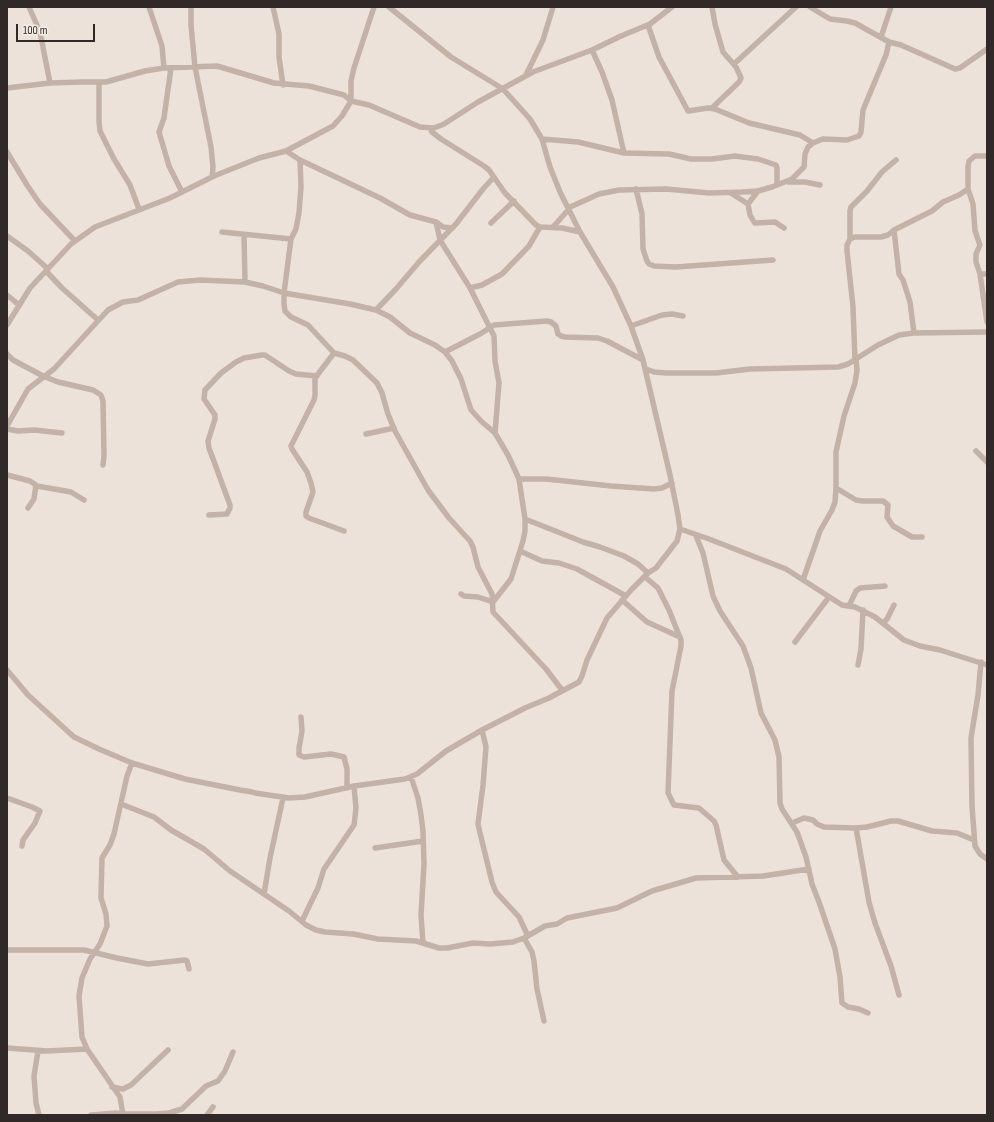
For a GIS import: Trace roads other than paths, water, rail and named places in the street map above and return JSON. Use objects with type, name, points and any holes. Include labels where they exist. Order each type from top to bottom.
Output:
[{"type":"street","points":[[29,7],[40,32],[50,83]]},
{"type":"street","points":[[149,7],[163,49],[164,68]]},
{"type":"street","points":[[191,7],[195,67],[211,147],[213,167],[212,177]]},
{"type":"street","points":[[274,7],[279,34],[283,85]]},
{"type":"street","points":[[7,325],[30,288],[75,241],[95,227],[182,192],[212,177],[259,158],[286,151],[333,126],[342,116],[350,101],[351,81],[354,68],[374,7]]},
{"type":"street","points":[[7,670],[28,695],[74,737],[132,763],[185,780],[283,798],[305,797],[354,786],[411,777],[450,748],[525,708],[549,698],[579,682],[587,660],[607,618],[624,598],[656,568],[677,541],[680,529],[672,483],[643,360],[631,326],[613,287],[568,209],[550,167],[542,139],[530,119],[503,89],[451,57],[389,7]]},
{"type":"street","points":[[526,75],[543,40],[553,7]]},
{"type":"street","points":[[7,88],[50,83],[106,82],[145,71],[164,68],[217,66],[283,85],[299,85],[344,95],[350,101],[369,105],[420,127],[430,128],[444,124],[478,102],[526,75],[592,50],[648,25],[672,7]]},
{"type":"street","points":[[712,7],[723,52],[734,64],[740,75],[739,82],[712,108]]},
{"type":"street","points":[[734,64],[796,7]]},
{"type":"street","points":[[810,7],[830,19],[855,23],[889,42],[901,45],[955,69],[960,68],[987,49]]},
{"type":"street","points":[[881,37],[892,7]]},
{"type":"street","points":[[648,25],[659,57],[686,109],[690,111],[712,108],[749,123],[800,135],[814,143]]},
{"type":"street","points":[[553,227],[568,209],[599,194],[619,190],[636,189],[666,189],[709,193],[758,191],[792,179],[804,167],[805,154],[808,147],[814,143],[823,139],[847,140],[859,136],[861,132],[863,110],[886,55],[889,42]]},
{"type":"street","points":[[592,50],[612,100],[624,153]]},
{"type":"street","points":[[171,68],[163,119],[159,132],[169,166],[182,192]]},
{"type":"street","points":[[99,82],[98,122],[100,131],[111,154],[130,185],[139,210]]},
{"type":"street","points":[[430,128],[432,132],[441,139],[489,170],[505,192],[526,216],[540,227],[572,229],[580,232]]},
{"type":"street","points":[[542,139],[578,142],[624,153],[669,154],[703,160],[735,156],[758,159],[776,164],[777,185]]},
{"type":"street","points":[[286,151],[300,160],[380,198],[410,215],[436,222],[442,227],[452,228]]},
{"type":"street","points":[[7,154],[40,204],[75,241]]},
{"type":"street","points":[[987,156],[975,156],[969,161],[968,167],[968,189],[974,204],[975,231],[980,245],[975,257],[980,274],[987,322]]},
{"type":"street","points":[[300,160],[299,213],[296,229],[291,239],[284,293],[285,311],[291,317],[308,325],[334,353],[353,360],[377,383],[394,428],[428,490],[449,518],[470,540],[478,567],[490,588],[492,594],[493,612],[496,617],[546,668],[562,690]]},
{"type":"street","points":[[802,580],[820,531],[832,510],[836,488],[836,452],[844,416],[855,383],[857,370],[853,307],[847,251],[847,245],[850,239],[850,211],[851,207],[867,191],[882,172],[896,160]]},
{"type":"street","points":[[376,310],[452,228],[483,188],[494,177]]},
{"type":"street","points":[[786,182],[806,182],[820,185]]},
{"type":"street","points":[[636,189],[642,214],[643,248],[647,261],[650,264],[654,266],[676,267],[773,260]]},
{"type":"street","points":[[850,239],[855,237],[888,236],[894,230],[932,211],[943,202],[968,189]]},
{"type":"street","points":[[748,204],[758,191]]},
{"type":"street","points":[[731,193],[748,204],[750,215],[754,222],[775,222],[784,228]]},
{"type":"street","points":[[959,195],[971,196]]},
{"type":"street","points":[[491,223],[514,201]]},
{"type":"street","points":[[436,222],[440,240],[470,288],[494,336],[499,383],[495,433]]},
{"type":"street","points":[[470,288],[482,285],[502,274],[529,246],[540,227]]},
{"type":"street","points":[[894,230],[899,274],[907,288],[914,333]]},
{"type":"street","points":[[222,232],[291,239]]},
{"type":"street","points":[[244,235],[245,282]]},
{"type":"street","points":[[7,236],[28,251],[62,288],[98,320]]},
{"type":"street","points":[[980,274],[987,274]]},
{"type":"street","points":[[62,433],[34,430],[18,431],[7,427],[28,389],[54,369],[108,310],[123,302],[138,300],[178,282],[200,280],[245,282],[284,293],[376,310],[390,317],[410,333],[435,345],[445,352],[452,361],[460,379],[470,410],[495,433],[508,455],[519,479],[525,519],[525,531],[511,579],[493,602]]},
{"type":"street","points":[[7,295],[19,305]]},
{"type":"street","points":[[631,326],[662,315],[672,314],[683,316]]},
{"type":"street","points":[[445,352],[494,325],[547,321],[556,326],[558,334],[565,338],[598,338],[607,340],[643,360]]},
{"type":"street","points":[[646,369],[654,372],[666,373],[716,373],[750,369],[838,367],[856,360],[878,345],[899,335],[914,333],[987,332]]},
{"type":"street","points":[[334,353],[317,376],[315,381],[315,395],[292,442],[292,449],[307,472],[313,492],[306,516],[344,531]]},
{"type":"street","points":[[7,354],[13,360],[43,376],[58,382],[93,390],[101,395],[103,401],[103,465]]},
{"type":"street","points":[[210,515],[227,514],[230,505],[208,448],[208,441],[215,415],[204,399],[205,390],[221,373],[236,362],[244,358],[262,355],[265,355],[296,374],[317,376]]},
{"type":"street","points":[[366,434],[394,428]]},
{"type":"street","points":[[976,451],[987,462]]},
{"type":"street","points":[[7,475],[30,481],[37,486],[71,492],[84,500]]},
{"type":"street","points":[[519,479],[546,479],[611,486],[654,488],[662,488],[672,483]]},
{"type":"street","points":[[28,508],[34,499],[37,486]]},
{"type":"street","points":[[836,488],[856,500],[884,501],[888,505],[887,518],[893,526],[912,537],[922,537]]},
{"type":"street","points":[[525,519],[583,542],[624,556],[638,564],[658,588],[680,637],[681,646],[672,691],[668,792],[674,804],[699,808],[714,821],[724,860],[738,876]]},
{"type":"street","points":[[680,529],[776,564],[842,605],[863,610],[912,643],[987,664]]},
{"type":"street","points":[[696,536],[703,552],[714,596],[720,611],[743,646],[751,668],[761,713],[775,740],[779,757],[780,803],[782,809],[797,832],[809,869],[812,884],[838,961],[842,1003],[848,1007],[860,1009],[868,1013]]},
{"type":"street","points":[[520,551],[542,561],[559,563],[577,569],[624,598],[647,622],[680,637]]},
{"type":"street","points":[[849,606],[856,591],[860,588],[885,586]]},
{"type":"street","points":[[461,594],[464,596],[478,597],[493,602]]},
{"type":"street","points":[[796,642],[829,597]]},
{"type":"street","points":[[883,623],[887,619],[894,605]]},
{"type":"street","points":[[858,665],[861,649],[863,610]]},
{"type":"street","points":[[981,662],[978,695],[971,738],[974,840],[976,850],[987,859]]},
{"type":"street","points":[[301,717],[302,731],[298,748],[299,755],[304,757],[331,754],[341,755],[344,757],[347,769],[347,788]]},
{"type":"street","points":[[482,730],[486,747],[478,824],[492,882],[496,892],[519,917],[532,952],[537,989],[544,1021]]},
{"type":"street","points":[[123,1115],[120,1097],[87,1049],[82,1037],[79,996],[82,978],[100,944],[107,926],[101,893],[102,858],[110,845],[114,834],[127,776],[132,763]]},
{"type":"street","points":[[411,777],[418,798],[423,841],[423,943]]},
{"type":"street","points":[[302,921],[318,888],[324,869],[354,825],[356,808],[354,786]]},
{"type":"street","points":[[7,798],[40,811],[35,823],[23,840],[22,846]]},
{"type":"street","points":[[264,894],[283,798]]},
{"type":"street","points":[[121,804],[154,817],[171,830],[204,849],[230,871],[316,930],[325,932],[341,932],[378,939],[416,941],[439,948],[473,943],[507,943],[526,937],[545,926],[557,924],[567,918],[616,908],[652,891],[689,880],[708,877],[770,875],[809,869]]},
{"type":"street","points":[[792,823],[804,818],[813,820],[817,824],[824,827],[856,828],[898,821],[932,831],[957,833],[974,840]]},
{"type":"street","points":[[856,828],[874,923],[892,966],[899,995]]},
{"type":"street","points":[[376,848],[385,848],[423,841]]},
{"type":"street","points":[[7,950],[84,950],[148,964],[185,960],[187,961],[189,969]]},
{"type":"street","points":[[7,1048],[38,1051],[87,1049]]},
{"type":"street","points":[[112,1087],[123,1089],[126,1088],[142,1076],[168,1050]]},
{"type":"street","points":[[38,1051],[34,1076],[38,1115]]},
{"type":"street","points":[[91,1115],[116,1113],[123,1115],[156,1114],[169,1113],[182,1109],[206,1086],[218,1081],[225,1071],[233,1052]]},
{"type":"street","points":[[207,1115],[213,1107]]}]
